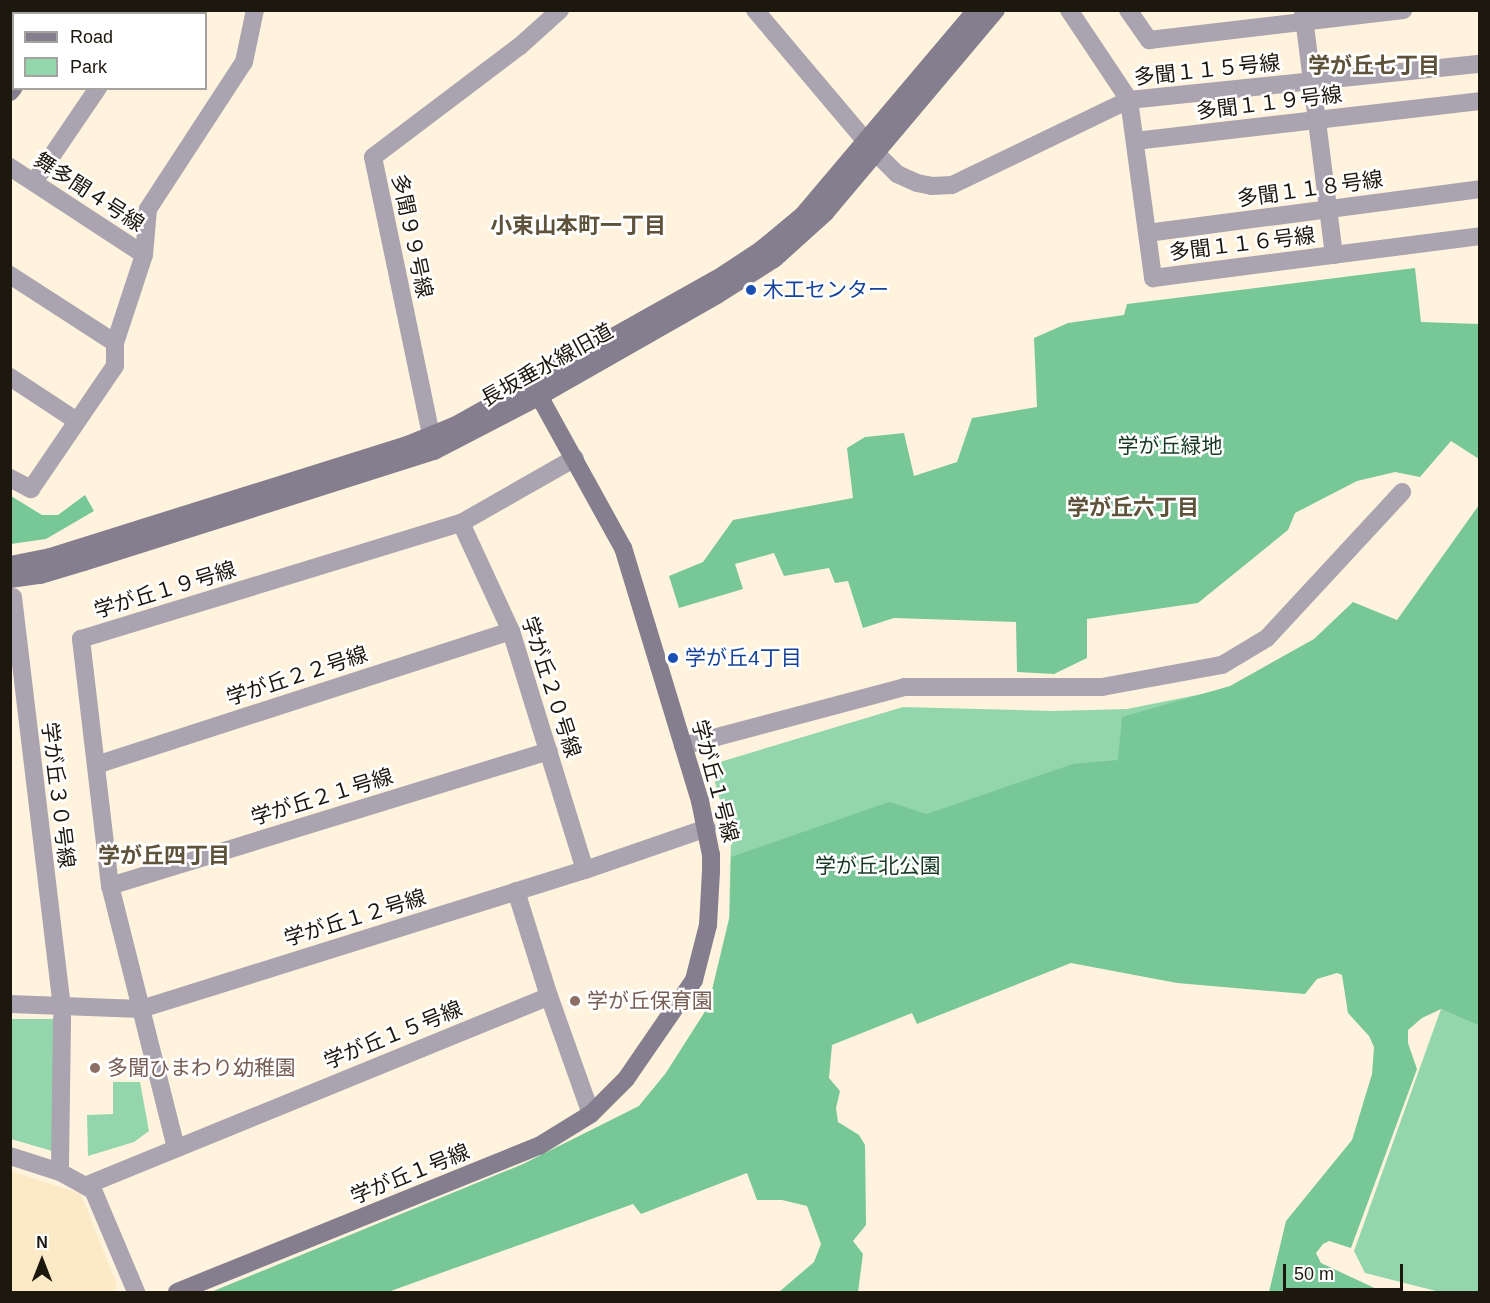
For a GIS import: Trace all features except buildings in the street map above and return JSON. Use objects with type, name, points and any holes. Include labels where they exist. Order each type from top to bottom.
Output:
[{"type":"street","points":[[10,478],[31,489],[115,366],[115,343],[143,254],[148,209],[244,62],[255,10]]},
{"type":"street","name":"多聞９９号線","points":[[433,443],[373,157],[520,46],[560,10]]},
{"type":"street","name":"多聞１１５号線","points":[[755,10],[897,174],[917,183],[952,185],[1129,100],[1479,64]]},
{"type":"street","name":"長坂垂水線旧道","points":[[12,588],[40,575],[433,443],[774,259],[825,213],[871,146],[976,10]]},
{"type":"street","name":"長坂垂水線旧道","points":[[871,146],[996,10]]},
{"type":"street","points":[[1069,10],[1129,100]]},
{"type":"street","points":[[1128,10],[1149,40],[1303,16],[1403,10]]},
{"type":"street","points":[[1303,16],[1334,255]]},
{"type":"street","points":[[34,182],[97,90]]},
{"type":"street","name":"多聞１１６号線","points":[[1129,100],[1153,278],[1479,236]]},
{"type":"street","name":"多聞１１９号線","points":[[1135,141],[1479,101]]},
{"type":"street","name":"舞多聞４号線","points":[[10,168],[143,254]]},
{"type":"street","name":"多聞１１８号線","points":[[1147,233],[1479,189]]},
{"type":"street","points":[[10,274],[115,343]]},
{"type":"street","points":[[10,377],[77,421]]},
{"type":"street","name":"学が丘１号線","points":[[177,1293],[539,1146],[591,1114],[626,1079],[694,980],[708,925],[711,855],[707,828],[623,548],[536,389]]},
{"type":"street","name":"長坂垂水線旧道","points":[[10,565],[50,557],[433,443]]},
{"type":"street","name":"学が丘１９号線","points":[[176,1148],[110,886],[81,639],[461,523],[575,458]]},
{"type":"street","points":[[683,746],[904,687],[1102,687],[1222,665],[1267,638],[1402,492]]},
{"type":"street","name":"学が丘２０号線","points":[[461,523],[511,631],[585,870]]},
{"type":"street","name":"学が丘３０号線","points":[[12,588],[61,998]]},
{"type":"street","name":"学が丘２２号線","points":[[96,765],[511,631]]},
{"type":"street","name":"学が丘２１号線","points":[[110,886],[549,751]]},
{"type":"street","name":"学が丘１２号線","points":[[10,1004],[141,1009],[585,870],[707,828]]},
{"type":"street","points":[[516,891],[549,996],[591,1114]]},
{"type":"street","name":"学が丘１５号線","points":[[87,1185],[549,996]]},
{"type":"street","points":[[60,1165],[62,1017]]},
{"type":"street","points":[[10,1156],[60,1172],[93,1190],[136,1293]]},
{"type":"shaded area","points":[[11,1171],[81,1194],[117,1285],[114,1292],[11,1292]]},
{"type":"green space","name":"学が丘緑地","points":[[1415,268],[1421,322],[1479,324],[1479,459],[1451,441],[1420,477],[1395,472],[1357,481],[1295,513],[1288,530],[1198,603],[1087,619],[1087,658],[1054,674],[1017,672],[1016,622],[894,618],[863,628],[848,581],[835,583],[829,568],[784,576],[774,553],[735,564],[743,589],[679,608],[669,576],[703,562],[733,520],[853,498],[847,448],[865,437],[904,433],[914,476],[957,462],[972,418],[1037,407],[1034,338],[1068,323],[1124,315],[1127,304]]},
{"type":"green space","points":[[85,495],[94,511],[46,539],[11,544],[11,496],[42,515],[58,515]]},
{"type":"green space","name":"学が丘北公園","points":[[1479,505],[1479,1026],[1441,1009],[1422,1018],[1408,1030],[1408,1043],[1417,1069],[1351,1248],[1329,1241],[1323,1244],[1316,1253],[1321,1263],[1383,1292],[1269,1292],[1286,1221],[1352,1140],[1372,1074],[1374,1047],[1369,1036],[1348,1013],[1342,975],[1337,973],[1317,979],[1305,994],[1177,983],[1071,963],[917,1024],[912,1013],[832,1045],[829,1078],[840,1091],[836,1108],[838,1122],[859,1135],[865,1145],[866,1225],[853,1241],[863,1254],[858,1292],[779,1292],[814,1262],[821,1244],[807,1206],[782,1200],[757,1200],[747,1173],[641,1214],[633,1204],[388,1292],[211,1292],[523,1164],[639,1106],[666,1073],[708,1007],[730,917],[731,857],[889,802],[927,814],[1073,764],[1118,760],[1122,717],[1230,686],[1314,639],[1353,602],[1397,620]]},
{"type":"green space","name":"学が丘北公園","points":[[1222,690],[639,1106],[666,1073],[708,1007],[729,918],[731,839],[710,765],[903,707],[1052,711],[1127,709]]},
{"type":"green space","points":[[1441,1009],[1479,1026],[1479,1292],[1440,1292],[1365,1273],[1354,1251]]},
{"type":"green space","points":[[10,1019],[54,1019],[52,1151],[11,1139]]},
{"type":"green space","points":[[113,1082],[140,1082],[149,1131],[134,1142],[88,1156],[87,1115],[113,1114]]},
{"type":"place","name":"木工センター","points":[[751,290]]},
{"type":"place","name":"学が丘4丁目","points":[[673,658]]},
{"type":"place","name":"学が丘保育園","points":[[575,1001]]},
{"type":"place","name":"多聞ひまわり幼稚園","points":[[95,1068]]},
{"type":"district","name":"学が丘七丁目","points":[[1374,66]]},
{"type":"district","name":"小束山本町一丁目","points":[[578,226]]},
{"type":"district","name":"学が丘六丁目","points":[[1133,508]]},
{"type":"district","name":"学が丘四丁目","points":[[164,856]]}]
